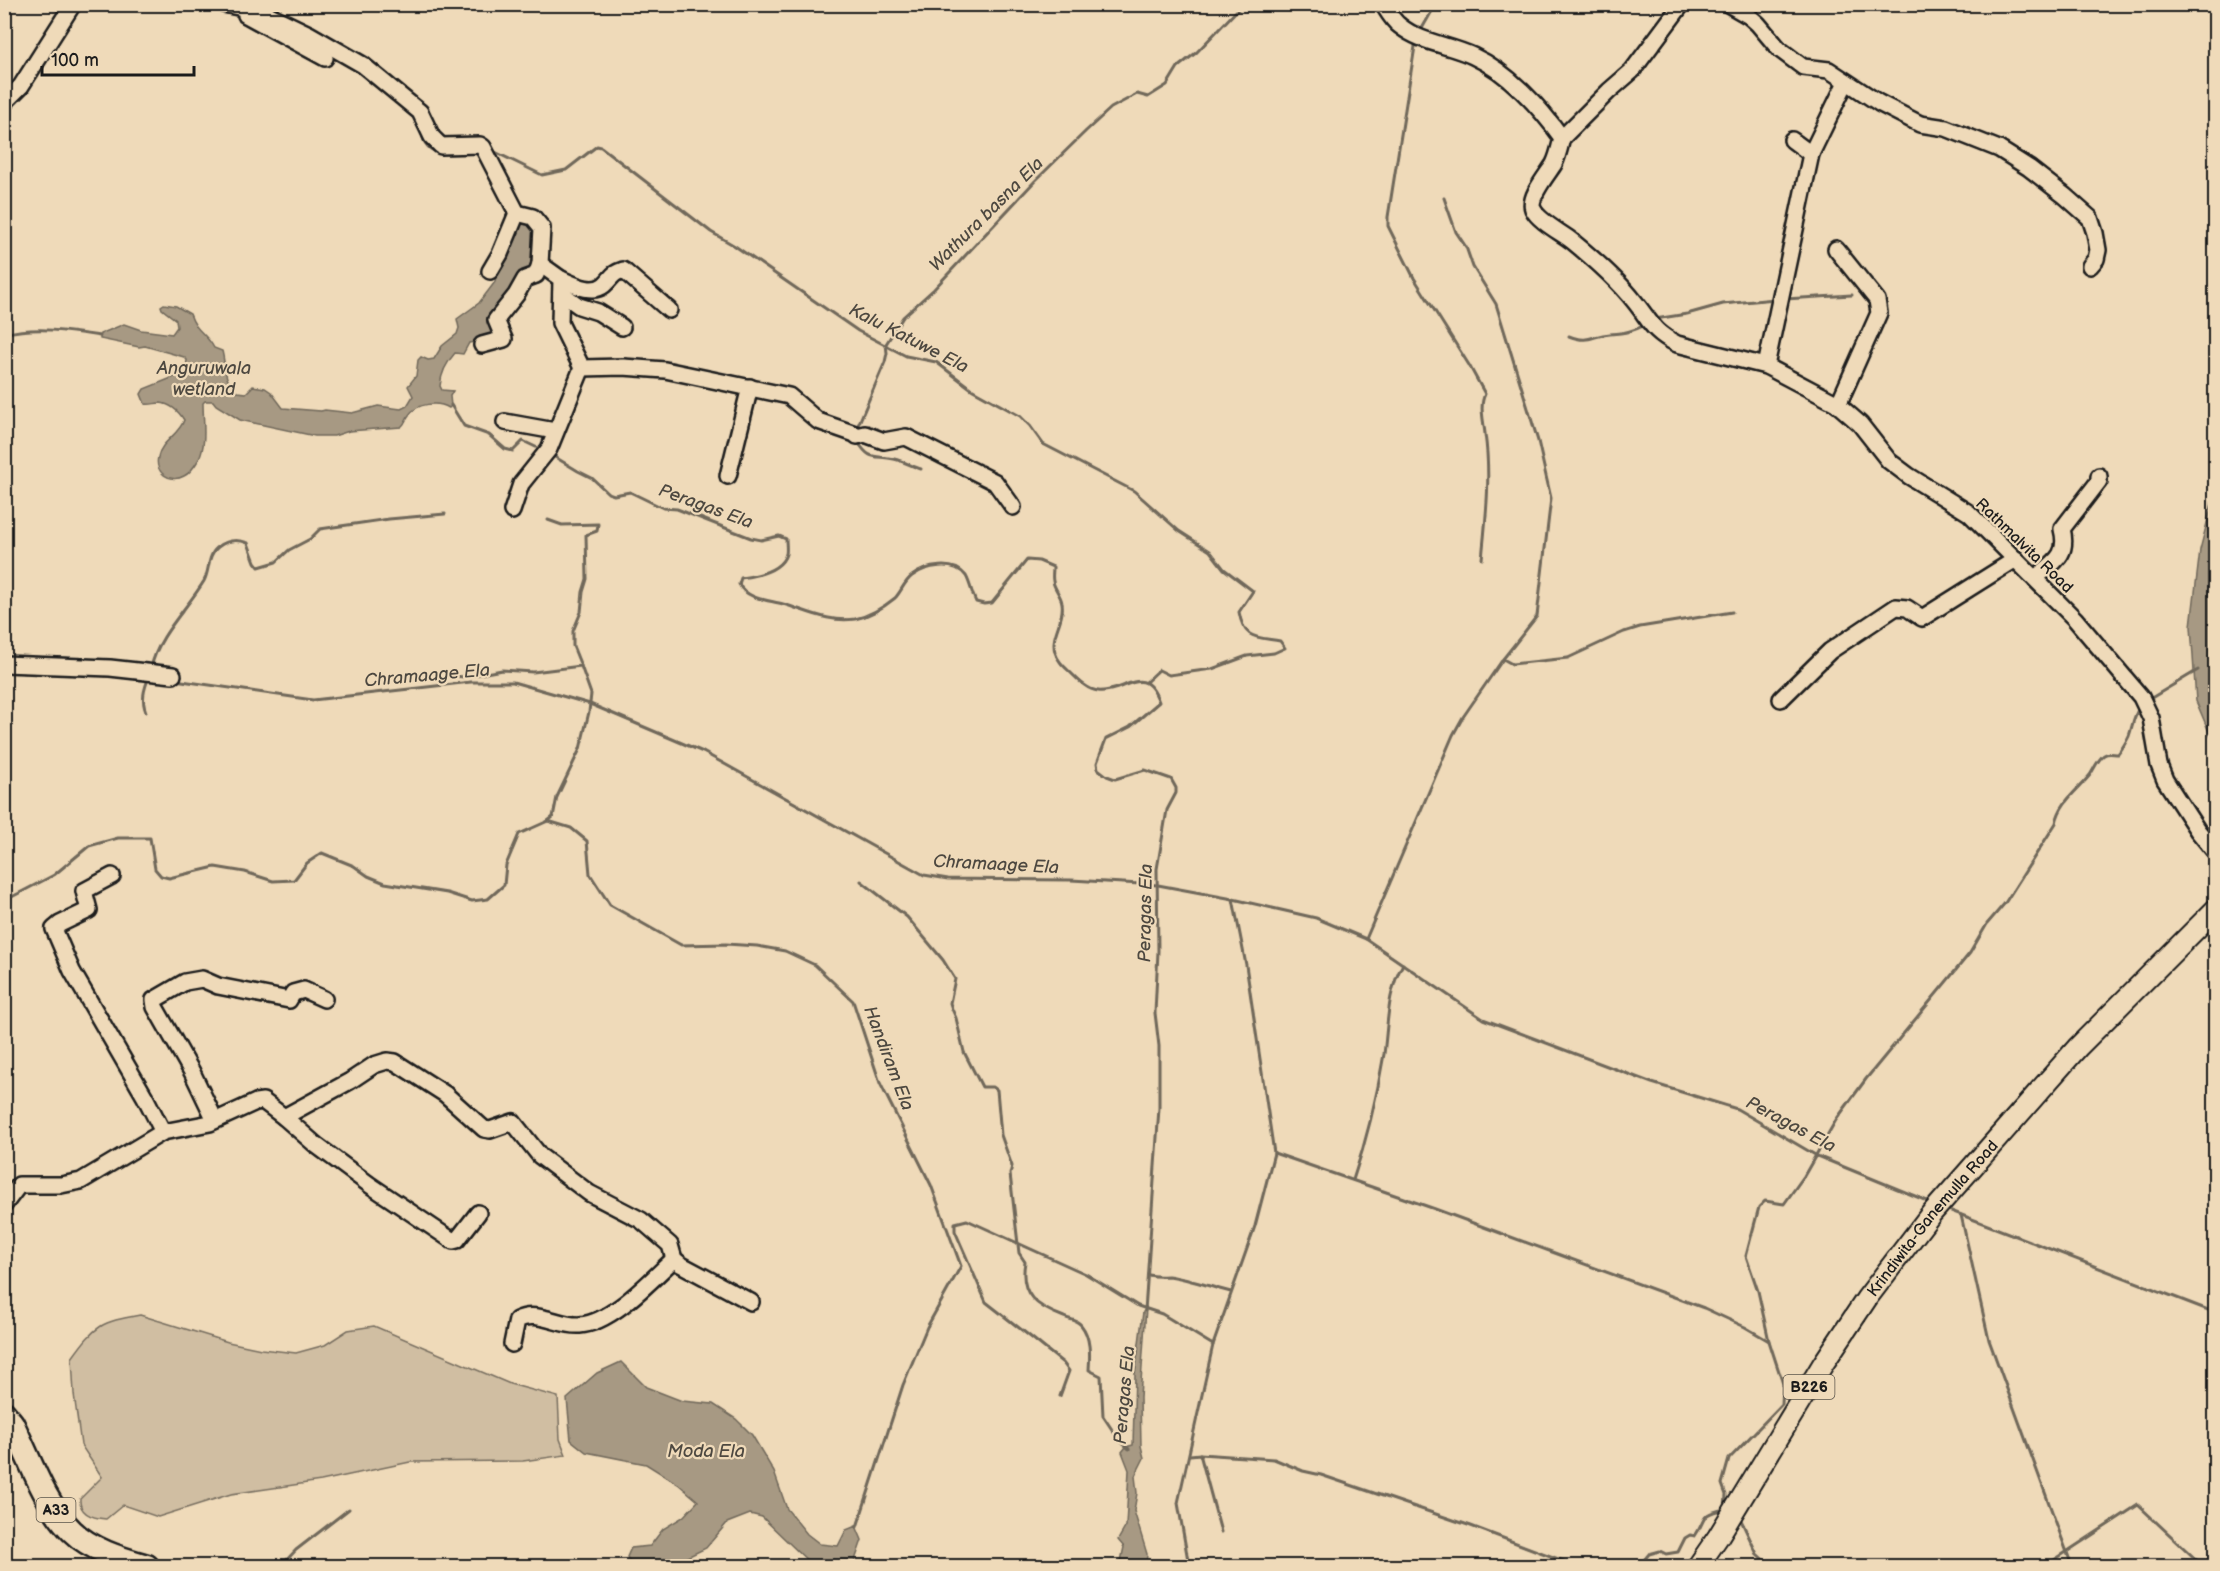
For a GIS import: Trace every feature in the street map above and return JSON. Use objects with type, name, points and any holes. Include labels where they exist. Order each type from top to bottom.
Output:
[{"type":"highway","name":"A33","points":[[4,1413],[12,1423],[49,1498],[73,1532],[97,1547],[147,1566]]},
{"type":"main road","name":"Krindiwita-Ganemulla Road","points":[[1698,1566],[1823,1364],[1867,1298],[1936,1208],[2078,1047],[2216,909]]},
{"type":"street","points":[[4,104],[21,86],[73,4]]},
{"type":"street","points":[[223,4],[253,7],[363,64],[420,112],[432,137],[441,146],[480,145],[483,147],[517,213],[533,217],[542,228],[540,264],[536,275],[525,279],[496,321],[504,339],[482,345]]},
{"type":"street","points":[[1383,4],[1401,27],[1417,36],[1475,57],[1502,76],[1544,113],[1562,138],[1632,71],[1682,4]]},
{"type":"street","points":[[1728,4],[1749,15],[1779,50],[1803,67],[1829,70],[1879,103],[1920,124],[1946,128],[1999,149],[2065,196],[2083,210],[2093,226],[2098,250],[2096,259],[2090,266]]},
{"type":"street","points":[[250,6],[246,15],[325,58]]},
{"type":"street","points":[[1767,366],[1811,154],[1846,82]]},
{"type":"street","name":"Rathmalvita Road","points":[[1562,138],[1555,162],[1538,187],[1532,206],[1546,222],[1572,241],[1620,285],[1649,323],[1663,337],[1677,344],[1767,366],[1838,405],[1860,424],[1889,461],[1969,513],[2075,619],[2143,701],[2151,718],[2159,765],[2165,780],[2198,831],[2216,853]]},
{"type":"street","points":[[1792,140],[1811,154]]},
{"type":"street","points":[[490,271],[500,254],[517,213]]},
{"type":"street","points":[[1836,249],[1877,300],[1879,313],[1838,405]]},
{"type":"street","points":[[540,264],[579,306],[598,312],[622,327]]},
{"type":"street","points":[[561,286],[597,288],[603,286],[613,273],[624,270],[669,310]]},
{"type":"street","points":[[512,510],[521,484],[548,452],[582,368],[560,323],[561,286]]},
{"type":"street","points":[[582,368],[623,367],[665,370],[789,396],[818,421],[856,435],[865,434],[884,441],[906,437],[995,482],[1013,507]]},
{"type":"street","points":[[728,476],[750,387]]},
{"type":"street","points":[[505,422],[555,431]]},
{"type":"street","points":[[2035,578],[2059,557],[2066,543],[2062,529],[2099,481],[2099,476]]},
{"type":"street","points":[[1781,699],[1830,651],[1896,607],[1907,608],[1922,618],[2016,559]]},
{"type":"street","points":[[4,664],[110,668],[173,675]]},
{"type":"street","points":[[112,876],[84,891],[89,910],[54,929],[72,971],[145,1096],[163,1132]]},
{"type":"street","points":[[215,1120],[192,1072],[155,1007],[154,1000],[185,982],[202,979],[218,986],[289,1000],[293,993],[304,990],[324,999]]},
{"type":"street","points":[[284,1116],[350,1081],[374,1065],[387,1061],[395,1062],[428,1081],[457,1102],[484,1129],[490,1130],[513,1122],[540,1156],[589,1193],[641,1221],[670,1245],[674,1259],[751,1302]]},
{"type":"street","points":[[4,1205],[19,1185],[61,1185],[81,1181],[163,1132],[203,1125],[247,1105],[263,1101],[284,1116],[316,1145],[370,1185],[453,1240],[457,1240],[478,1213]]},
{"type":"street","points":[[512,1344],[516,1320],[546,1318],[578,1326],[591,1323],[620,1308],[674,1259]]},
{"type":"shaded area","points":[[140,1315],[228,1342],[296,1353],[325,1345],[348,1330],[374,1326],[510,1384],[558,1397],[560,1439],[566,1455],[523,1461],[410,1462],[321,1481],[231,1494],[158,1517],[123,1505],[106,1519],[96,1518],[84,1512],[80,1504],[80,1499],[102,1477],[81,1445],[72,1358],[87,1338],[100,1327],[116,1320]]},
{"type":"water","name":"Anguruwala wetland","points":[[526,222],[535,226],[535,270],[497,314],[501,337],[469,343],[463,354],[455,353],[447,364],[440,386],[442,390],[453,391],[449,408],[439,404],[422,406],[413,411],[401,427],[349,431],[334,436],[315,436],[240,420],[213,401],[205,401],[203,403],[203,446],[198,461],[188,473],[179,478],[173,479],[161,472],[157,462],[160,451],[184,420],[168,405],[145,404],[141,394],[144,389],[174,377],[186,368],[187,360],[184,357],[145,346],[139,347],[100,339],[100,334],[124,324],[141,330],[172,334],[177,327],[176,320],[161,306],[164,304],[176,306],[190,314],[195,325],[214,348],[222,351],[227,378],[237,392],[246,393],[253,386],[265,388],[283,408],[352,413],[378,406],[401,409],[407,406],[413,396],[408,386],[416,376],[418,360],[421,357],[428,360],[434,359],[442,346],[457,334],[459,328],[457,319],[479,303],[495,282],[496,272],[515,225]]},
{"type":"water","points":[[2215,492],[2215,746],[2196,701],[2191,626],[2200,550]]},
{"type":"water","points":[[1146,1308],[1140,1397],[1141,1446],[1144,1458],[1135,1476],[1137,1493],[1134,1511],[1147,1554],[1146,1566],[1120,1566],[1124,1547],[1118,1540],[1126,1526],[1129,1470],[1122,1452],[1126,1447],[1133,1445],[1135,1374],[1143,1312]]},
{"type":"water","name":"Moda Ela","points":[[621,1362],[646,1387],[682,1401],[713,1404],[736,1419],[752,1435],[774,1472],[787,1509],[807,1534],[820,1544],[838,1546],[846,1530],[856,1526],[862,1540],[853,1566],[813,1566],[762,1517],[750,1514],[727,1523],[706,1548],[681,1560],[649,1566],[631,1563],[627,1557],[631,1548],[650,1546],[663,1529],[683,1517],[698,1501],[678,1484],[646,1464],[586,1452],[571,1440],[567,1399],[597,1373]]},
{"type":"waterway","name":"Wathura basna Ela","points":[[856,430],[885,362],[886,344],[903,317],[934,289],[1035,181],[1086,131],[1111,108],[1137,94],[1148,97],[1167,85],[1178,67],[1197,52],[1243,4]]},
{"type":"waterway","points":[[1420,32],[1436,4]]},
{"type":"waterway","points":[[1416,40],[1388,226],[1414,278],[1485,394],[1482,409],[1488,481],[1482,559]]},
{"type":"waterway","name":"Kalu Katuwe Ela","points":[[422,133],[428,146],[440,152]]},
{"type":"waterway","name":"Kalu Katuwe Ela","points":[[491,150],[542,175],[566,170],[597,146],[601,147],[711,232],[858,331],[906,356],[936,362],[973,390],[1020,416],[1043,444],[1134,491],[1179,531],[1210,551],[1224,569],[1253,591],[1239,612],[1244,628],[1252,636],[1280,641],[1285,648],[1274,653],[1247,656],[1212,669],[1169,675],[1159,670],[1146,682]]},
{"type":"waterway","points":[[1444,198],[1456,232],[1466,247],[1473,267],[1496,304],[1538,441],[1551,498],[1537,616],[1503,659]]},
{"type":"waterway","points":[[1785,299],[1852,295]]},
{"type":"waterway","points":[[1655,319],[1687,314],[1723,304],[1775,299]]},
{"type":"waterway","points":[[1569,336],[1586,339],[1629,331],[1647,324]]},
{"type":"waterway","points":[[4,334],[40,330],[100,336]]},
{"type":"waterway","name":"Peragas Ela","points":[[451,405],[464,426],[489,435],[505,449],[513,451],[523,441],[542,450]]},
{"type":"waterway","name":"Wathura basna Ela","points":[[858,442],[869,455],[897,460],[921,469]]},
{"type":"waterway","name":"Peragas Ela","points":[[550,454],[592,478],[608,493],[614,495],[630,492],[663,508],[677,509],[751,538],[761,540],[779,536],[786,539],[786,554],[779,565],[761,574],[741,578],[739,584],[752,596],[827,618],[855,619],[871,613],[895,598],[912,576],[939,566],[961,571],[966,576],[976,602],[992,603],[1027,560],[1039,561],[1053,567],[1054,584],[1061,600],[1062,609],[1054,646],[1056,656],[1062,664],[1087,687],[1094,690],[1108,691],[1140,681],[1147,683],[1153,690],[1159,702],[1130,727],[1106,739],[1097,763],[1098,769],[1115,779],[1145,770],[1171,779],[1176,788],[1176,793],[1167,810],[1157,869],[1158,951],[1155,1013],[1159,1046],[1159,1108],[1145,1311]]},
{"type":"waterway","points":[[151,668],[166,633],[204,581],[210,558],[214,550],[221,545],[233,541],[248,543],[259,567],[276,562],[289,550],[310,539],[320,529],[445,514]]},
{"type":"waterway","points":[[548,520],[562,525],[598,524],[597,531],[586,535],[587,579],[581,612],[573,631],[573,646],[581,666]]},
{"type":"waterway","name":"Chramaage Ela","points":[[175,680],[313,700],[471,682],[513,682],[590,704],[703,752],[924,875],[948,879],[1071,880],[1158,885],[1316,918],[1366,939],[1453,735],[1503,659],[1512,664],[1568,658],[1640,627],[1732,612]]},
{"type":"waterway","points":[[444,675],[464,677],[502,670],[533,672],[581,666],[591,694],[589,712],[580,749],[557,797],[553,817],[548,821]]},
{"type":"waterway","points":[[2148,700],[2198,670]]},
{"type":"waterway","points":[[146,712],[144,695],[149,677]]},
{"type":"waterway","points":[[1769,1341],[1758,1291],[1746,1256],[1759,1207],[1765,1201],[1784,1204],[1804,1176],[1836,1120],[1866,1079],[1970,953],[1987,924],[2005,903],[2056,823],[2065,803],[2090,775],[2102,757],[2107,754],[2118,754],[2129,736],[2134,717],[2140,707]]},
{"type":"waterway","name":"Handiram Ela","points":[[4,901],[54,875],[89,846],[118,838],[150,838],[155,869],[161,876],[169,878],[215,867],[245,872],[273,881],[294,880],[307,863],[322,853],[354,866],[368,876],[385,883],[447,893],[472,901],[488,899],[504,885],[506,865],[519,834],[548,821],[571,828],[587,841],[590,874],[610,905],[681,945],[757,946],[785,951],[815,965],[853,1001],[880,1083],[931,1185],[961,1266],[927,1327],[903,1385],[857,1527]]},
{"type":"waterway","name":"Peragas Ela","points":[[861,881],[907,917],[943,960],[955,979],[950,1003],[964,1052],[982,1087],[993,1087],[997,1090],[1001,1135],[1012,1166],[1010,1174],[1019,1253],[1025,1262],[1025,1283],[1032,1298],[1038,1304],[1081,1325],[1087,1335],[1089,1346],[1089,1370],[1101,1376],[1103,1416],[1119,1440],[1129,1449]]},
{"type":"waterway","points":[[1189,1566],[1178,1503],[1213,1345],[1255,1226],[1274,1153],[1246,965],[1233,899]]},
{"type":"waterway","name":"Peragas Ela","points":[[1366,939],[1483,1019],[1652,1083],[1737,1109],[1817,1156],[1932,1203]]},
{"type":"waterway","points":[[1353,1180],[1378,1086],[1391,996],[1403,964]]},
{"type":"waterway","points":[[1274,1153],[1435,1209],[1704,1308],[1769,1341],[1783,1384],[1782,1404],[1729,1459],[1722,1484],[1726,1495],[1725,1509],[1707,1515],[1695,1536],[1690,1535],[1685,1538],[1678,1552],[1666,1554],[1660,1551],[1649,1554],[1639,1566]]},
{"type":"waterway","name":"Peragas Ela","points":[[1946,1209],[2216,1313]]},
{"type":"waterway","points":[[1961,1215],[1989,1340],[2072,1566]]},
{"type":"waterway","points":[[1060,1396],[1069,1371],[1063,1363],[986,1302],[955,1231],[955,1223],[967,1220],[1086,1274],[1138,1306],[1162,1314],[1213,1345]]},
{"type":"waterway","points":[[1149,1275],[1176,1277],[1231,1292]]},
{"type":"waterway","points":[[1200,1454],[1221,1532]]},
{"type":"waterway","points":[[1190,1455],[1274,1459],[1303,1471],[1471,1526],[1577,1566]]},
{"type":"waterway","points":[[2045,1566],[2138,1505],[2203,1566]]},
{"type":"waterway","points":[[281,1566],[296,1550],[349,1509]]},
{"type":"waterway","points":[[1740,1518],[1757,1554],[1770,1566]]},
{"type":"waterway","points":[[617,1566],[631,1563]]}]
